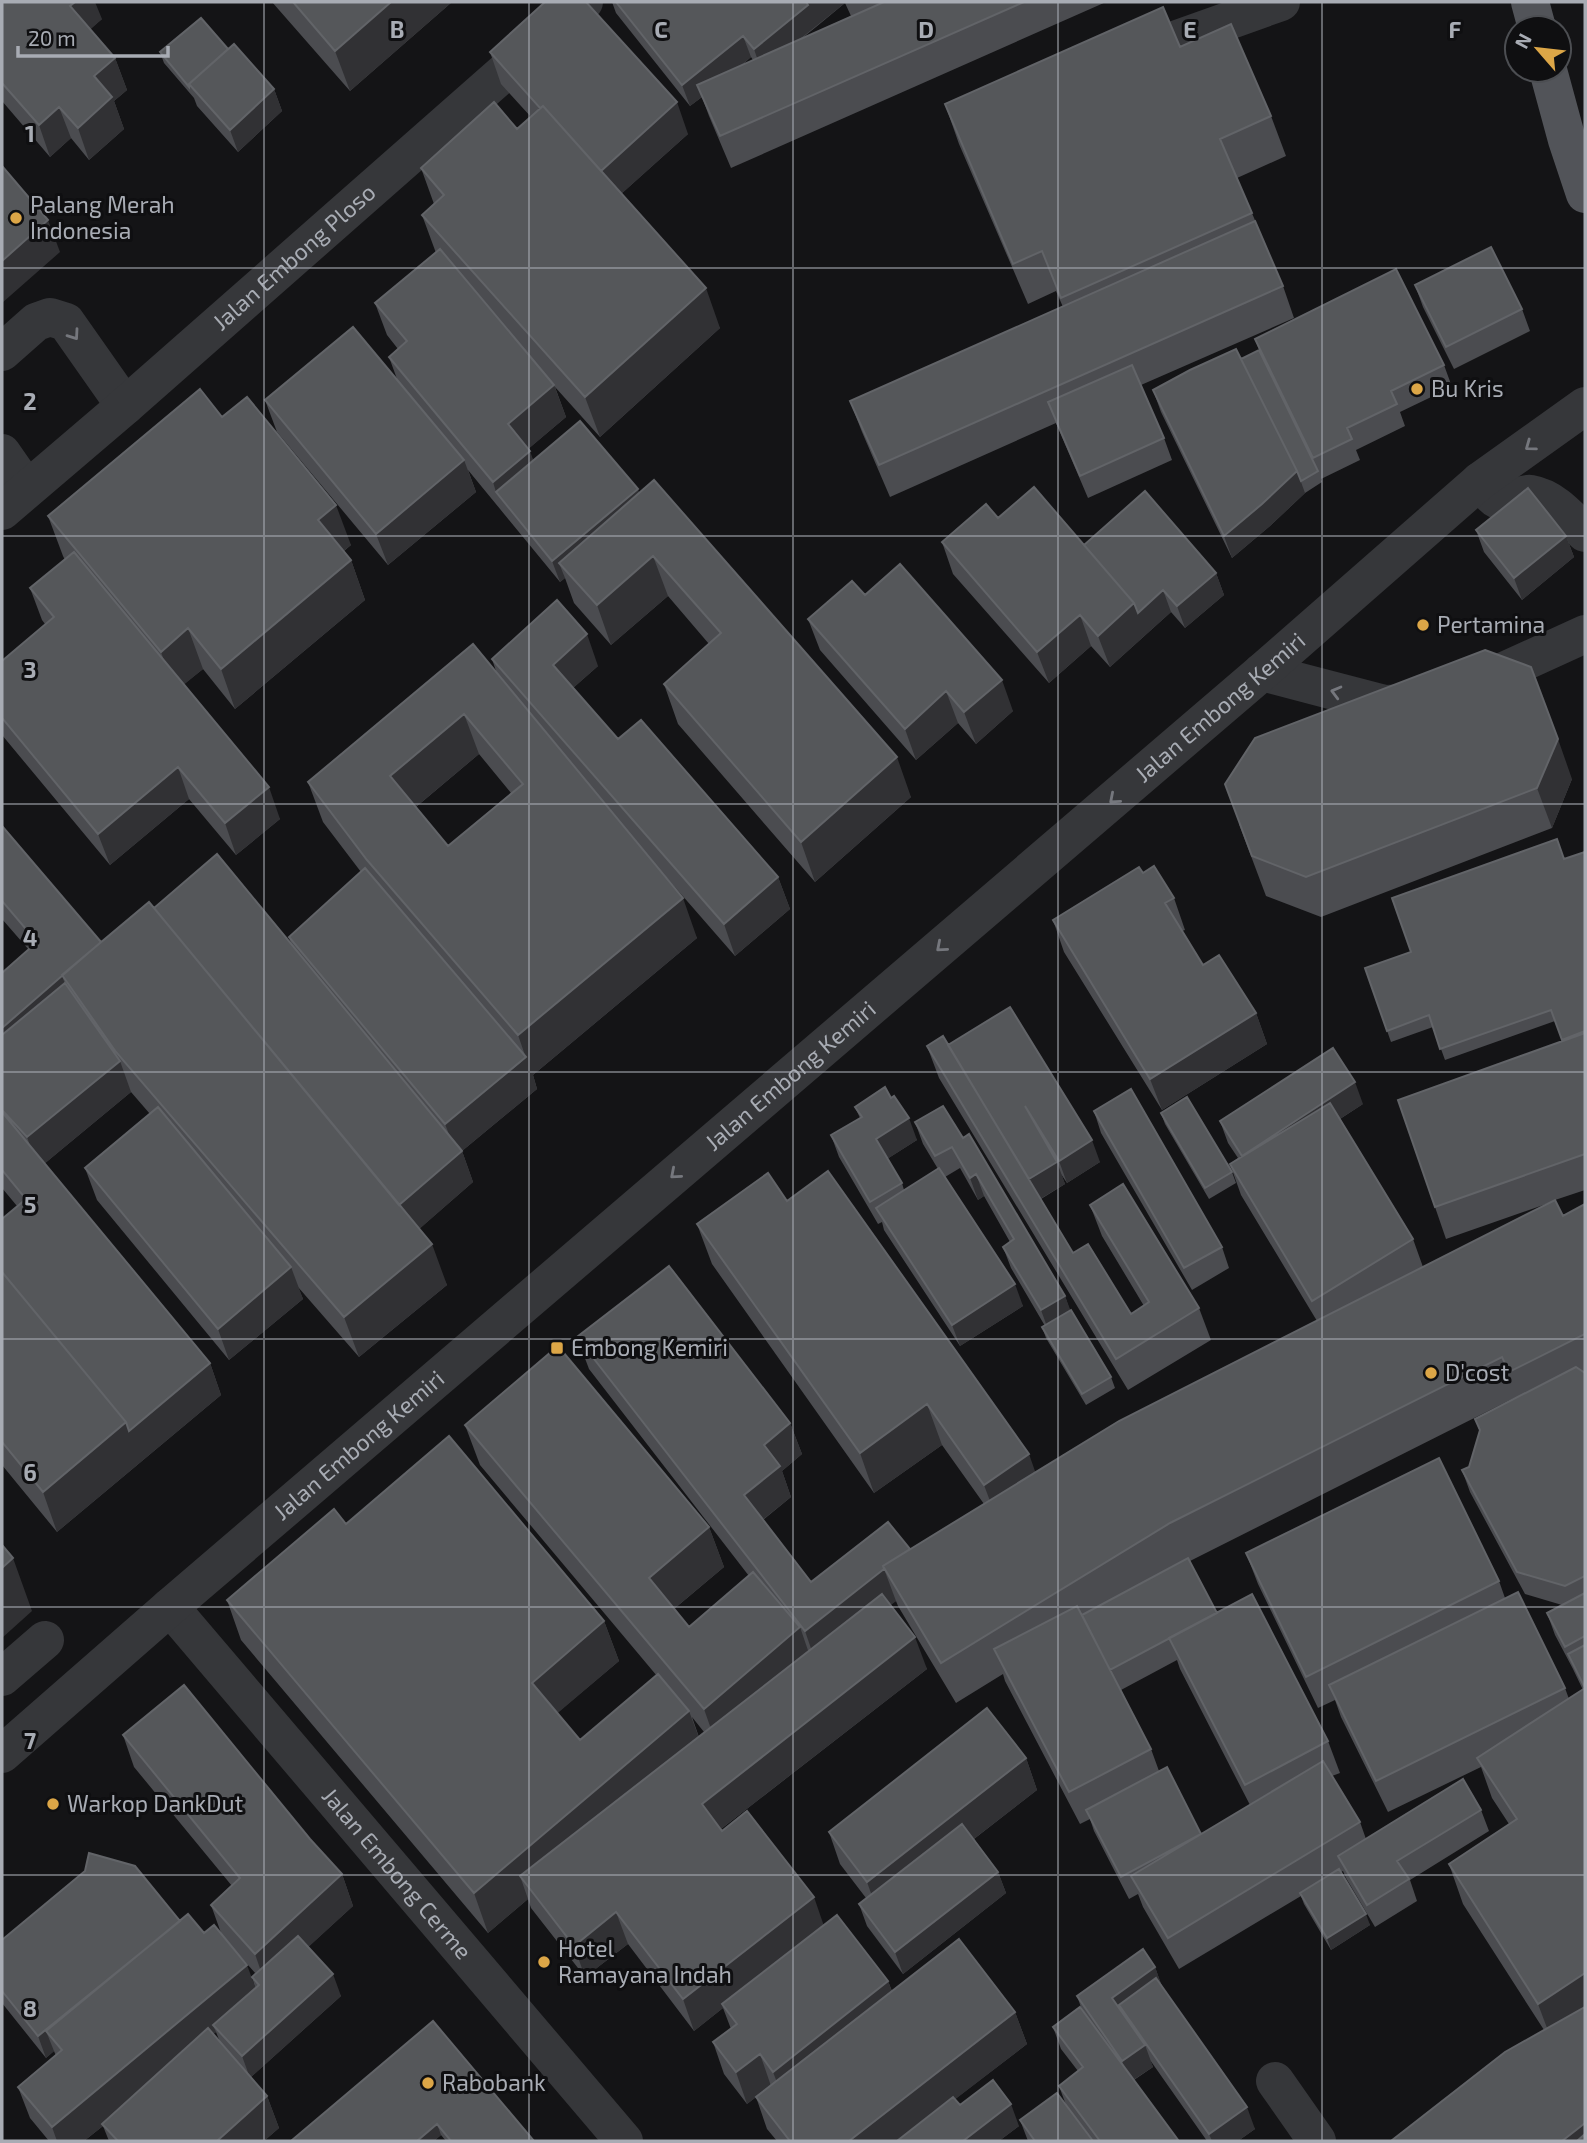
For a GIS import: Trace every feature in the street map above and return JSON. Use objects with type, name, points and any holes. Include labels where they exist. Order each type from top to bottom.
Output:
[{"type":"main road","points":[[1554,84],[1576,137],[1585,194]]},
{"type":"street","name":"Jalan Embong Ploso","points":[[14,500],[584,2]]},
{"type":"street","points":[[1090,71],[1281,2]]},
{"type":"street","points":[[2,352],[36,322],[50,317],[66,322],[125,405]]},
{"type":"street","name":"Jalan Embong Kemiri","points":[[4,1747],[1279,676],[1486,488],[1585,406]]},
{"type":"street","points":[[2,453],[14,500]]},
{"type":"street","points":[[1486,488],[1496,501],[1501,503],[1527,494],[1535,495],[1562,509],[1585,533]]},
{"type":"street","points":[[1279,676],[1384,704],[1412,703],[1471,686],[1585,634]]},
{"type":"street","name":"Jalan Embong Cerme","points":[[170,1607],[624,2141]]},
{"type":"street","points":[[2,1677],[45,1640]]},
{"type":"street","points":[[1275,2081],[1317,2141]]},
{"type":"building","points":[[2,2],[75,2],[70,6],[115,58],[94,76],[112,97],[78,128],[59,107],[39,125],[2,83]]},
{"type":"building","points":[[293,2],[391,2],[335,51]]},
{"type":"building","points":[[545,2],[586,2],[677,102],[601,171],[490,52]]},
{"type":"building","points":[[616,2],[806,2],[808,5],[754,49],[743,36],[682,85]]},
{"type":"building","points":[[884,2],[1024,2],[720,136],[697,85]]},
{"type":"building","points":[[1163,7],[1180,47],[1231,24],[1271,116],[1220,139],[1252,213],[1061,298],[1042,251],[1013,264],[945,104]]},
{"type":"building","points":[[201,18],[228,49],[189,84],[189,87],[160,52]]},
{"type":"building","points":[[234,44],[274,89],[230,130],[189,84]]},
{"type":"building","points":[[494,102],[517,129],[543,106],[706,288],[585,397],[422,215],[444,195],[421,168]]},
{"type":"building","points":[[2,166],[48,220],[2,261]]},
{"type":"building","points":[[1255,221],[1283,286],[879,465],[850,401]]},
{"type":"building","points":[[1491,247],[1522,309],[1446,347],[1415,285]]},
{"type":"building","points":[[440,249],[554,385],[508,424],[530,451],[493,482],[389,357],[407,341],[375,303]]},
{"type":"building","points":[[1396,269],[1444,365],[1391,391],[1397,404],[1347,428],[1352,439],[1313,458],[1255,339]]},
{"type":"building","points":[[353,327],[464,460],[376,534],[265,400]]},
{"type":"building","points":[[1236,349],[1297,471],[1224,536],[1153,390]]},
{"type":"building","points":[[1259,350],[1318,471],[1301,481],[1241,359]]},
{"type":"building","points":[[1132,365],[1164,438],[1080,476],[1048,402]]},
{"type":"building","points":[[200,389],[222,417],[247,397],[336,505],[318,520],[351,560],[221,669],[188,628],[161,652],[48,516]]},
{"type":"building","points":[[580,421],[638,489],[552,561],[496,492]]},
{"type":"building","points":[[654,480],[897,757],[801,842],[664,684],[721,633],[653,556],[597,605],[559,563]]},
{"type":"building","points":[[1034,487],[1134,603],[1098,636],[1080,615],[1037,652],[942,542],[986,504],[998,518]]},
{"type":"building","points":[[1528,488],[1566,536],[1514,578],[1476,530]]},
{"type":"building","points":[[1145,491],[1216,573],[1177,606],[1163,590],[1138,613],[1134,603],[1084,545]]},
{"type":"building","points":[[74,552],[269,787],[225,823],[178,767],[98,834],[2,718],[2,661],[54,617],[30,588]]},
{"type":"building","points":[[900,564],[1002,680],[964,712],[946,691],[905,729],[808,619],[852,581],[865,595]]},
{"type":"building","points":[[557,600],[587,634],[553,665],[618,739],[641,720],[778,877],[724,924],[492,659]]},
{"type":"building","points":[[473,644],[683,898],[518,1035],[367,860],[308,782]],"holes":[[[464,714],[523,784],[448,846],[390,776]]]},
{"type":"building","points":[[1485,650],[1531,667],[1558,739],[1537,788],[1306,877],[1252,856],[1225,784],[1255,738]]},
{"type":"building","points":[[2,826],[101,942],[2,1028],[2,973],[37,942],[2,901]]},
{"type":"building","points":[[1557,839],[1564,859],[1585,852],[1585,1031],[1562,1040],[1551,1010],[1440,1049],[1429,1015],[1387,1031],[1365,968],[1411,952],[1392,898]]},
{"type":"building","points":[[217,854],[462,1151],[399,1205],[154,908]]},
{"type":"building","points":[[1154,866],[1174,898],[1165,903],[1203,965],[1219,955],[1256,1013],[1150,1079],[1053,920],[1139,867],[1143,873]]},
{"type":"building","points":[[365,868],[526,1057],[445,1124],[289,937]]},
{"type":"building","points":[[149,902],[432,1244],[344,1317],[116,1052],[62,975]]},
{"type":"building","points":[[65,983],[120,1061],[27,1137],[2,1110],[2,1035]]},
{"type":"building","points":[[1010,1007],[1092,1140],[1059,1161],[1025,1106],[1057,1162],[1029,1179],[948,1045]]},
{"type":"building","points":[[1585,1033],[1585,1154],[1435,1207],[1398,1100]]},
{"type":"building","points":[[943,1036],[1073,1253],[1088,1244],[1131,1314],[1149,1302],[1090,1205],[1123,1184],[1199,1308],[1116,1359],[927,1046]]},
{"type":"building","points":[[1333,1048],[1355,1082],[1242,1156],[1220,1121]]},
{"type":"building","points":[[885,1087],[909,1118],[876,1139],[902,1183],[870,1202],[831,1135],[862,1117],[855,1107]]},
{"type":"building","points":[[1131,1089],[1222,1247],[1184,1268],[1094,1111]]},
{"type":"building","points":[[1187,1097],[1232,1172],[1205,1188],[1161,1113]]},
{"type":"building","points":[[1330,1103],[1413,1239],[1312,1301],[1230,1164]]},
{"type":"building","points":[[943,1106],[963,1138],[969,1134],[1065,1296],[1041,1310],[1003,1247],[1014,1239],[976,1174],[970,1178],[952,1147],[935,1156],[915,1122]]},
{"type":"building","points":[[158,1107],[291,1267],[218,1329],[85,1168]]},
{"type":"building","points":[[2,1112],[210,1363],[129,1431],[126,1422],[2,1272],[2,1219],[26,1199],[2,1170]]},
{"type":"building","points":[[939,1168],[1015,1284],[952,1325],[876,1208]]},
{"type":"building","points":[[828,1171],[1029,1454],[984,1485],[927,1404],[860,1453],[697,1224],[768,1173],[787,1201]]},
{"type":"building","points":[[1555,1200],[1563,1216],[1585,1204],[1585,1334],[1509,1372],[1502,1357],[1170,1523],[941,1663],[883,1566],[1119,1421]]},
{"type":"building","points":[[669,1266],[790,1423],[764,1445],[780,1466],[744,1495],[811,1582],[888,1522],[910,1549],[883,1566],[884,1569],[805,1631],[577,1337]]},
{"type":"building","points":[[2,1272],[126,1422],[43,1492],[2,1442]]},
{"type":"building","points":[[1071,1310],[1111,1377],[1082,1394],[1042,1327]]},
{"type":"building","points":[[558,1346],[709,1527],[649,1578],[689,1627],[753,1572],[800,1627],[704,1709],[465,1425]]},
{"type":"building","points":[[1576,1367],[1585,1373],[1585,1576],[1565,1586],[1517,1572],[1462,1470],[1469,1467],[1480,1430],[1475,1419]]},
{"type":"building","points":[[449,1436],[604,1621],[532,1683],[580,1740],[658,1674],[689,1711],[474,1893],[227,1600],[334,1509],[346,1524]]},
{"type":"building","points":[[1439,1458],[1499,1581],[1306,1677],[1246,1553]]},
{"type":"building","points":[[2,1545],[13,1558],[2,1568]]},
{"type":"building","points":[[1188,1558],[1217,1613],[1110,1670],[1082,1615]]},
{"type":"building","points":[[1518,1592],[1565,1688],[1376,1781],[1329,1685]]},
{"type":"building","points":[[1585,1593],[1585,1636],[1565,1647],[1547,1613]]},
{"type":"building","points":[[882,1594],[915,1637],[702,1804],[722,1831],[747,1811],[814,1897],[683,1999],[616,1912],[574,1946],[520,1876]]},
{"type":"building","points":[[1252,1594],[1328,1741],[1245,1785],[1169,1638]]},
{"type":"building","points":[[1077,1606],[1151,1749],[1069,1792],[994,1649]]},
{"type":"building","points":[[1585,1645],[1585,1688],[1568,1654]]},
{"type":"building","points":[[184,1685],[310,1839],[342,1874],[255,1954],[211,1905],[240,1878],[123,1735]]},
{"type":"building","points":[[1585,1688],[1585,1973],[1538,2004],[1449,1864],[1517,1819],[1477,1758]]},
{"type":"building","points":[[987,1708],[1026,1758],[867,1882],[829,1832]]},
{"type":"building","points":[[1323,1761],[1360,1822],[1168,1938],[1131,1876]]},
{"type":"building","points":[[1167,1767],[1201,1834],[1121,1877],[1086,1810]]},
{"type":"building","points":[[1463,1779],[1481,1810],[1397,1861],[1409,1879],[1367,1905],[1338,1856]]},
{"type":"building","points":[[962,1824],[998,1872],[895,1952],[859,1904]]},
{"type":"building","points":[[89,1853],[135,1866],[180,1921],[38,2036],[2,1991],[2,1940],[85,1871]]},
{"type":"building","points":[[1339,1869],[1366,1914],[1327,1938],[1300,1893]]},
{"type":"building","points":[[188,1914],[204,1933],[214,1925],[247,1965],[52,2127],[18,2087],[62,2050],[46,2031]]},
{"type":"building","points":[[837,1915],[888,1981],[773,2072],[760,2054],[736,2072],[713,2042],[737,2024],[722,2004]]},
{"type":"building","points":[[298,1936],[333,1974],[242,2056],[213,2025],[259,1985],[252,1977]]},
{"type":"building","points":[[959,1939],[1015,2012],[849,2141],[790,2141],[756,2097]]},
{"type":"building","points":[[1143,1949],[1155,1967],[1112,1998],[1145,2045],[1122,2061],[1077,1996]]},
{"type":"building","points":[[1156,1978],[1247,2107],[1209,2134],[1119,2005]]},
{"type":"building","points":[[1080,2007],[1178,2140],[1100,2141],[1059,2086],[1083,2067],[1053,2027]]},
{"type":"building","points":[[1585,2007],[1585,2123],[1562,2141],[1391,2141],[1505,2052]]},
{"type":"building","name":"Rabobank","points":[[433,2021],[534,2141],[451,2141],[437,2124],[417,2141],[291,2141]]},
{"type":"building","points":[[208,2028],[267,2096],[217,2141],[118,2141],[102,2124]]},
{"type":"building","points":[[993,2080],[1011,2104],[963,2141],[897,2141],[953,2097],[960,2105]]},
{"type":"building","points":[[1057,2093],[1093,2141],[1035,2141],[1020,2120]]},
{"type":"place","name":"Palang Merah Indonesia","points":[[16,218]]},
{"type":"place","name":"Bu Kris","points":[[1417,389]]},
{"type":"place","name":"Pertamina","points":[[1423,625]]},
{"type":"place","name":"Embong Kemiri","points":[[557,1348]]},
{"type":"place","name":"D'cost","points":[[1431,1373]]},
{"type":"place","name":"Warkop DankDut","points":[[53,1804]]},
{"type":"place","name":"Hotel Ramayana Indah","points":[[544,1962]]},
{"type":"place","name":"Rabobank","points":[[428,2083]]}]
